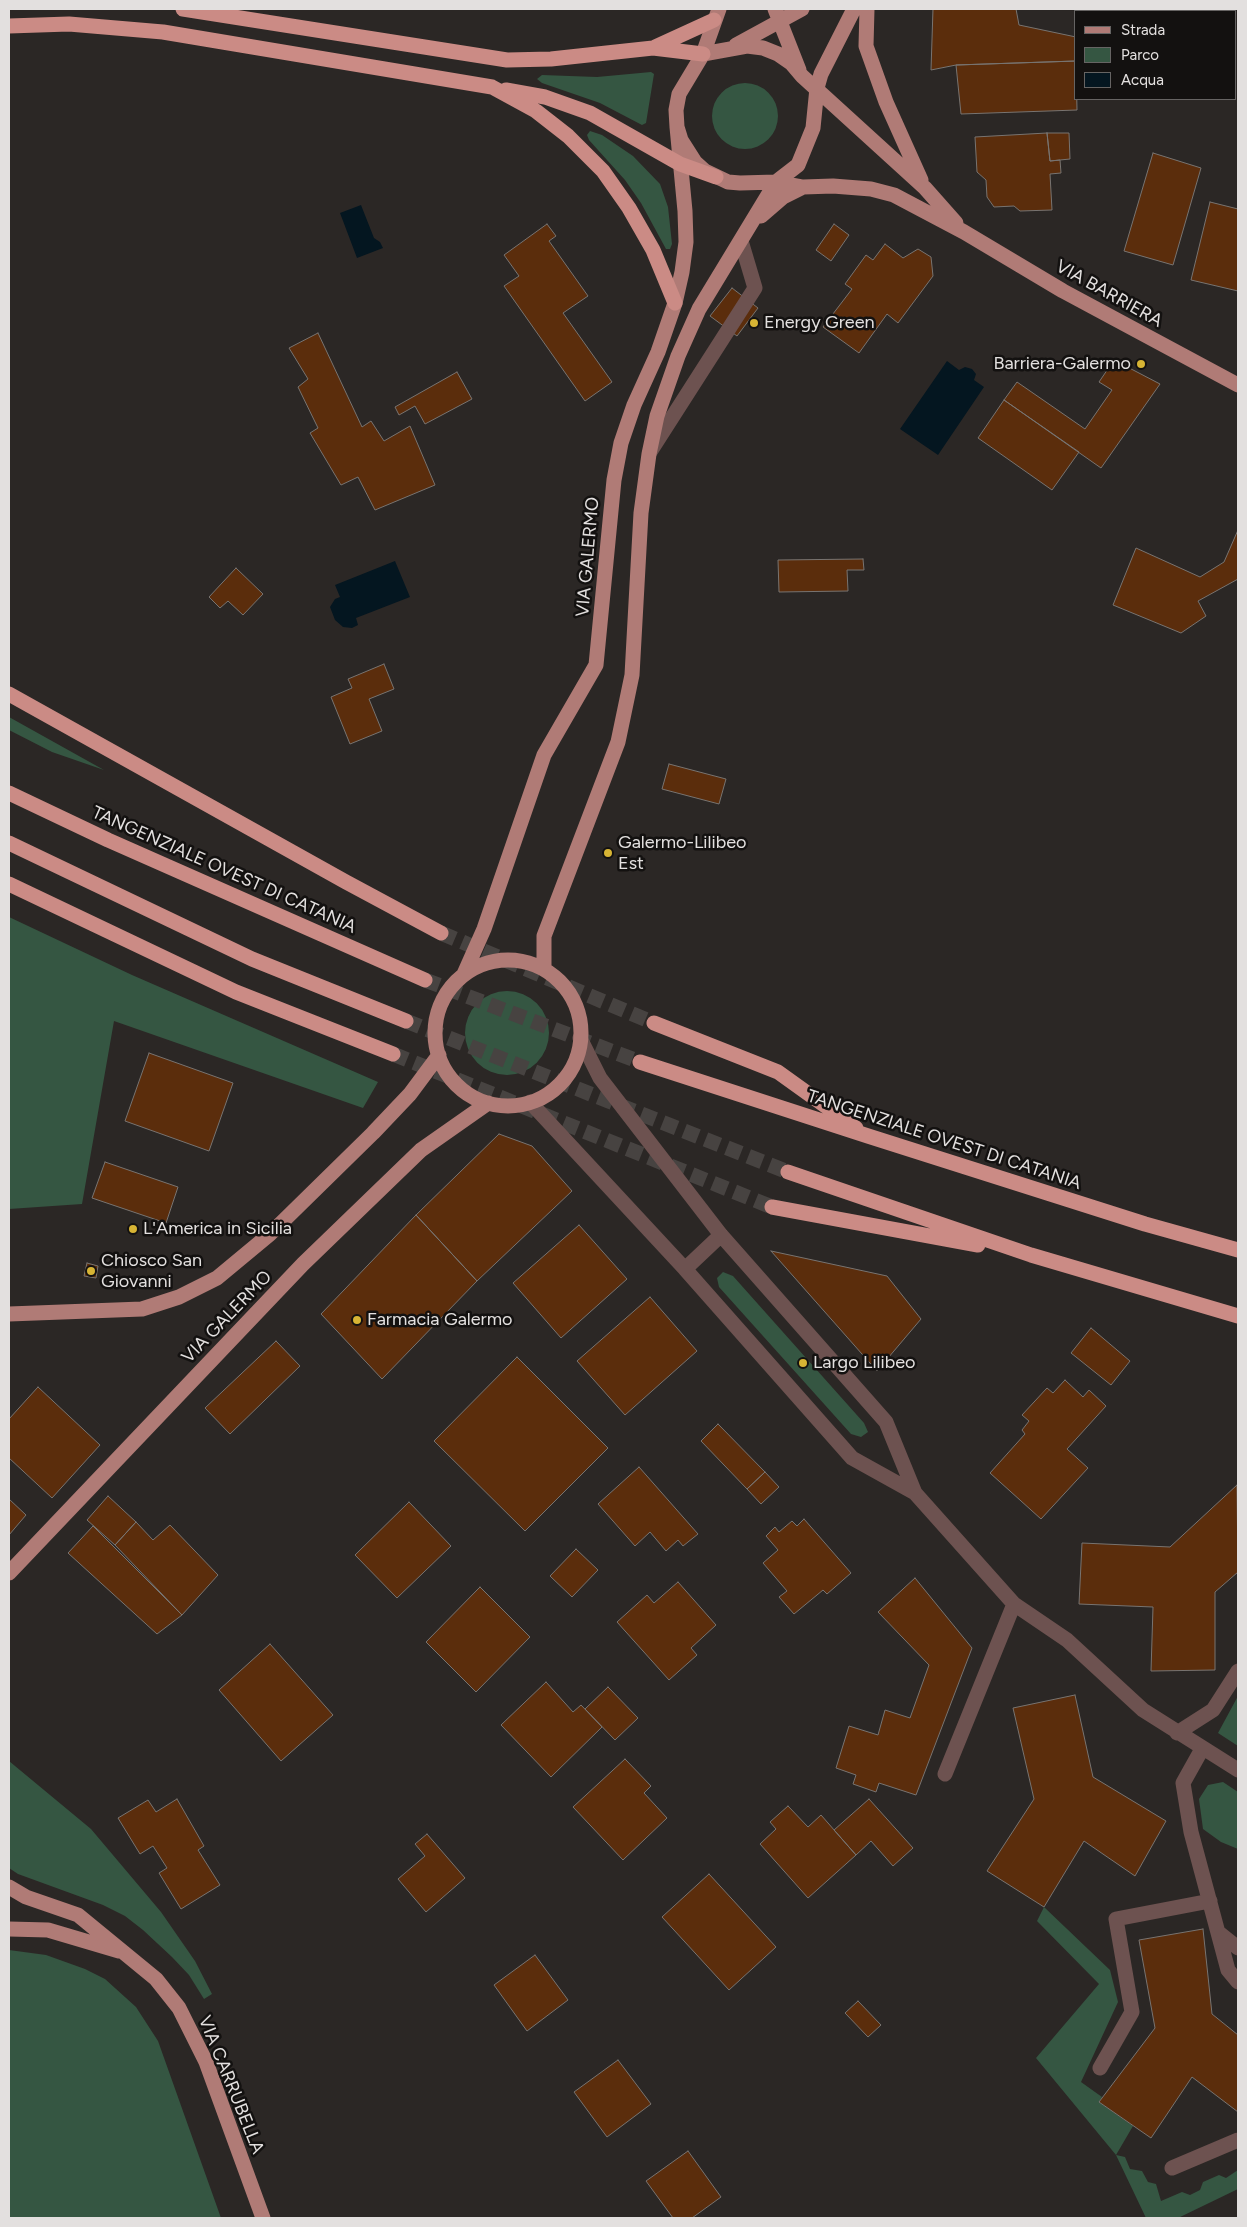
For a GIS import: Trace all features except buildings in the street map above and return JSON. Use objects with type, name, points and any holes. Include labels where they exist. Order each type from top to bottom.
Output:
[{"type":"highway","points":[[183,9],[507,60],[551,59],[653,48],[703,54]]},
{"type":"highway","points":[[653,48],[716,14]]},
{"type":"highway","points":[[9,26],[69,24],[163,32],[545,97],[590,113],[680,164],[716,177]]},
{"type":"highway","points":[[492,87],[536,112],[568,136],[603,171],[629,208],[648,241],[675,303]]},
{"type":"highway","points":[[9,694],[337,878],[441,933]]},
{"type":"highway","name":"TANGENZIALE OVEST DI CATANIA","points":[[9,793],[108,840],[425,980]]},
{"type":"highway","points":[[9,843],[252,959],[406,1021]]},
{"type":"highway","points":[[9,884],[236,992],[393,1054]]},
{"type":"highway","points":[[654,1023],[778,1072],[868,1136]]},
{"type":"highway","name":"TANGENZIALE OVEST DI CATANIA","points":[[640,1062],[1145,1224],[1238,1250]]},
{"type":"highway","points":[[788,1172],[1031,1255],[1238,1316]]},
{"type":"highway","points":[[772,1207],[1031,1255]]},
{"type":"main road","points":[[732,47],[778,15],[802,9]]},
{"type":"main road","points":[[813,112],[817,88],[844,25],[854,9]]},
{"type":"main road","points":[[867,9],[865,24],[866,46],[886,102],[925,188]]},
{"type":"main road","points":[[716,14],[703,54],[679,94],[676,110],[677,127],[686,152],[695,162],[716,177],[740,183],[776,182],[803,187]]},
{"type":"main road","points":[[544,969],[544,936],[618,742],[632,674],[641,513],[649,454],[657,416],[678,356],[699,308],[754,222],[776,182],[798,165],[813,128],[810,93],[778,15]]},
{"type":"main road","points":[[703,54],[732,47],[755,47],[778,54],[925,188],[964,232]]},
{"type":"main road","name":"VIA GALERMO","points":[[464,974],[484,930],[544,755],[596,665],[614,480],[621,443],[634,405],[658,352],[675,303],[682,272],[686,242],[677,127]]},
{"type":"main road","name":"VIA BARRIERA","points":[[803,187],[833,186],[878,191],[894,195],[964,232],[1064,291],[1238,385]]},
{"type":"main road","points":[[754,222],[783,197],[803,187]]},
{"type":"main road","points":[[504,960],[518,960],[544,969],[560,982],[572,998],[579,1017],[580,1038],[578,1052],[566,1077],[544,1096],[517,1105],[488,1103],[472,1096],[458,1086],[446,1072],[439,1056],[436,1043],[436,1017],[446,993],[464,974],[476,967],[504,960]]},
{"type":"main road","name":"VIA GALERMO","points":[[9,1314],[142,1309],[180,1297],[217,1278],[270,1234],[373,1133],[410,1094],[439,1056]]},
{"type":"main road","name":"VIA GALERMO","points":[[9,1573],[303,1264],[421,1150],[488,1103]]},
{"type":"main road","name":"VIA CARRUBELLA","points":[[9,1887],[26,1897],[78,1915],[156,1979],[179,2008],[206,2062],[263,2218]]},
{"type":"main road","points":[[9,1929],[48,1930],[127,1954]]},
{"type":"street","points":[[649,454],[755,288],[741,241]]},
{"type":"street","points":[[580,1038],[600,1078],[721,1235],[886,1422],[915,1493]]},
{"type":"street","points":[[530,1102],[685,1269],[852,1458],[915,1493],[1014,1604],[1067,1640],[1143,1710],[1238,1770]]},
{"type":"street","points":[[685,1269],[721,1235]]},
{"type":"street","points":[[945,1774],[1014,1604]]},
{"type":"street","points":[[1177,1733],[1213,1710],[1238,1671]]},
{"type":"street","points":[[1202,1749],[1183,1783],[1191,1832],[1228,1970],[1238,1982]]},
{"type":"street","points":[[1100,2068],[1132,2012],[1116,1919],[1210,1901]]},
{"type":"street","points":[[1218,1932],[1238,1948]]},
{"type":"street","points":[[1172,2168],[1238,2140]]},
{"type":"green space","points":[[651,72],[654,74],[646,123],[642,125],[600,103],[542,83],[537,79],[542,75],[597,77]]},
{"type":"green space","points":[[745,83],[758,86],[768,93],[775,103],[778,116],[775,129],[768,139],[758,146],[745,149],[732,146],[722,139],[715,129],[712,116],[715,103],[722,93],[732,86]]},
{"type":"green space","points":[[590,131],[602,135],[633,156],[660,184],[668,207],[672,244],[670,249],[666,249],[641,203],[625,180],[589,140],[587,135]]},
{"type":"green space","points":[[9,717],[104,770],[52,752],[9,730]]},
{"type":"green space","points":[[9,917],[132,975],[378,1082],[363,1108],[114,1021],[82,1204],[9,1209]]},
{"type":"green space","points":[[499,991],[515,991],[531,998],[542,1009],[549,1025],[546,1049],[537,1063],[531,1068],[515,1075],[499,1075],[483,1068],[472,1057],[465,1041],[465,1025],[472,1009],[483,998]]},
{"type":"green space","points":[[723,1272],[733,1276],[864,1423],[868,1432],[861,1437],[851,1434],[719,1287],[717,1278]]},
{"type":"green space","points":[[1238,1696],[1238,1746],[1218,1733]]},
{"type":"green space","points":[[9,1761],[91,1829],[161,1912],[195,1961],[212,1994],[204,1999],[189,1975],[172,1957],[125,1916],[103,1905],[18,1874],[9,1868]]},
{"type":"green space","points":[[1223,1782],[1238,1792],[1238,1849],[1221,1842],[1203,1829],[1199,1799],[1208,1785]]},
{"type":"green space","points":[[1044,1907],[1110,1970],[1118,2002],[1081,2082],[1102,2097],[1099,2102],[1133,2126],[1116,2155],[1036,2058],[1099,1984],[1037,1921]]},
{"type":"green space","points":[[9,1950],[46,1955],[85,1969],[105,1979],[136,2007],[158,2041],[221,2218],[9,2218]]},
{"type":"green space","points":[[1116,2155],[1125,2157],[1130,2169],[1142,2171],[1148,2182],[1156,2184],[1161,2201],[1182,2192],[1190,2195],[1200,2190],[1203,2182],[1219,2175],[1226,2178],[1238,2170],[1238,2189],[1178,2218],[1146,2218]]},
{"type":"water","points":[[361,205],[374,238],[380,242],[383,248],[357,258],[340,213]]},
{"type":"water","points":[[947,361],[959,370],[965,367],[972,369],[976,374],[974,380],[984,387],[938,455],[900,429]]},
{"type":"water","points":[[395,561],[410,597],[356,618],[358,625],[352,628],[343,627],[335,620],[330,607],[335,599],[340,597],[335,585]]},
{"type":"tunnel","points":[[441,933],[654,1023]]},
{"type":"tunnel","points":[[425,980],[640,1062]]},
{"type":"tunnel","points":[[406,1021],[788,1172]]},
{"type":"tunnel","points":[[393,1054],[772,1207]]},
{"type":"place","name":"Energy Green","points":[[754,323]]},
{"type":"place","name":"Barriera-Galermo","points":[[1141,364]]},
{"type":"place","name":"Galermo-Lilibeo Est","points":[[608,853]]},
{"type":"place","name":"L'America in Sicilia","points":[[133,1229]]},
{"type":"place","name":"Chiosco San Giovanni","points":[[91,1271]]},
{"type":"place","name":"Farmacia Galermo","points":[[357,1320]]},
{"type":"place","name":"Largo Lilibeo","points":[[803,1363]]}]
